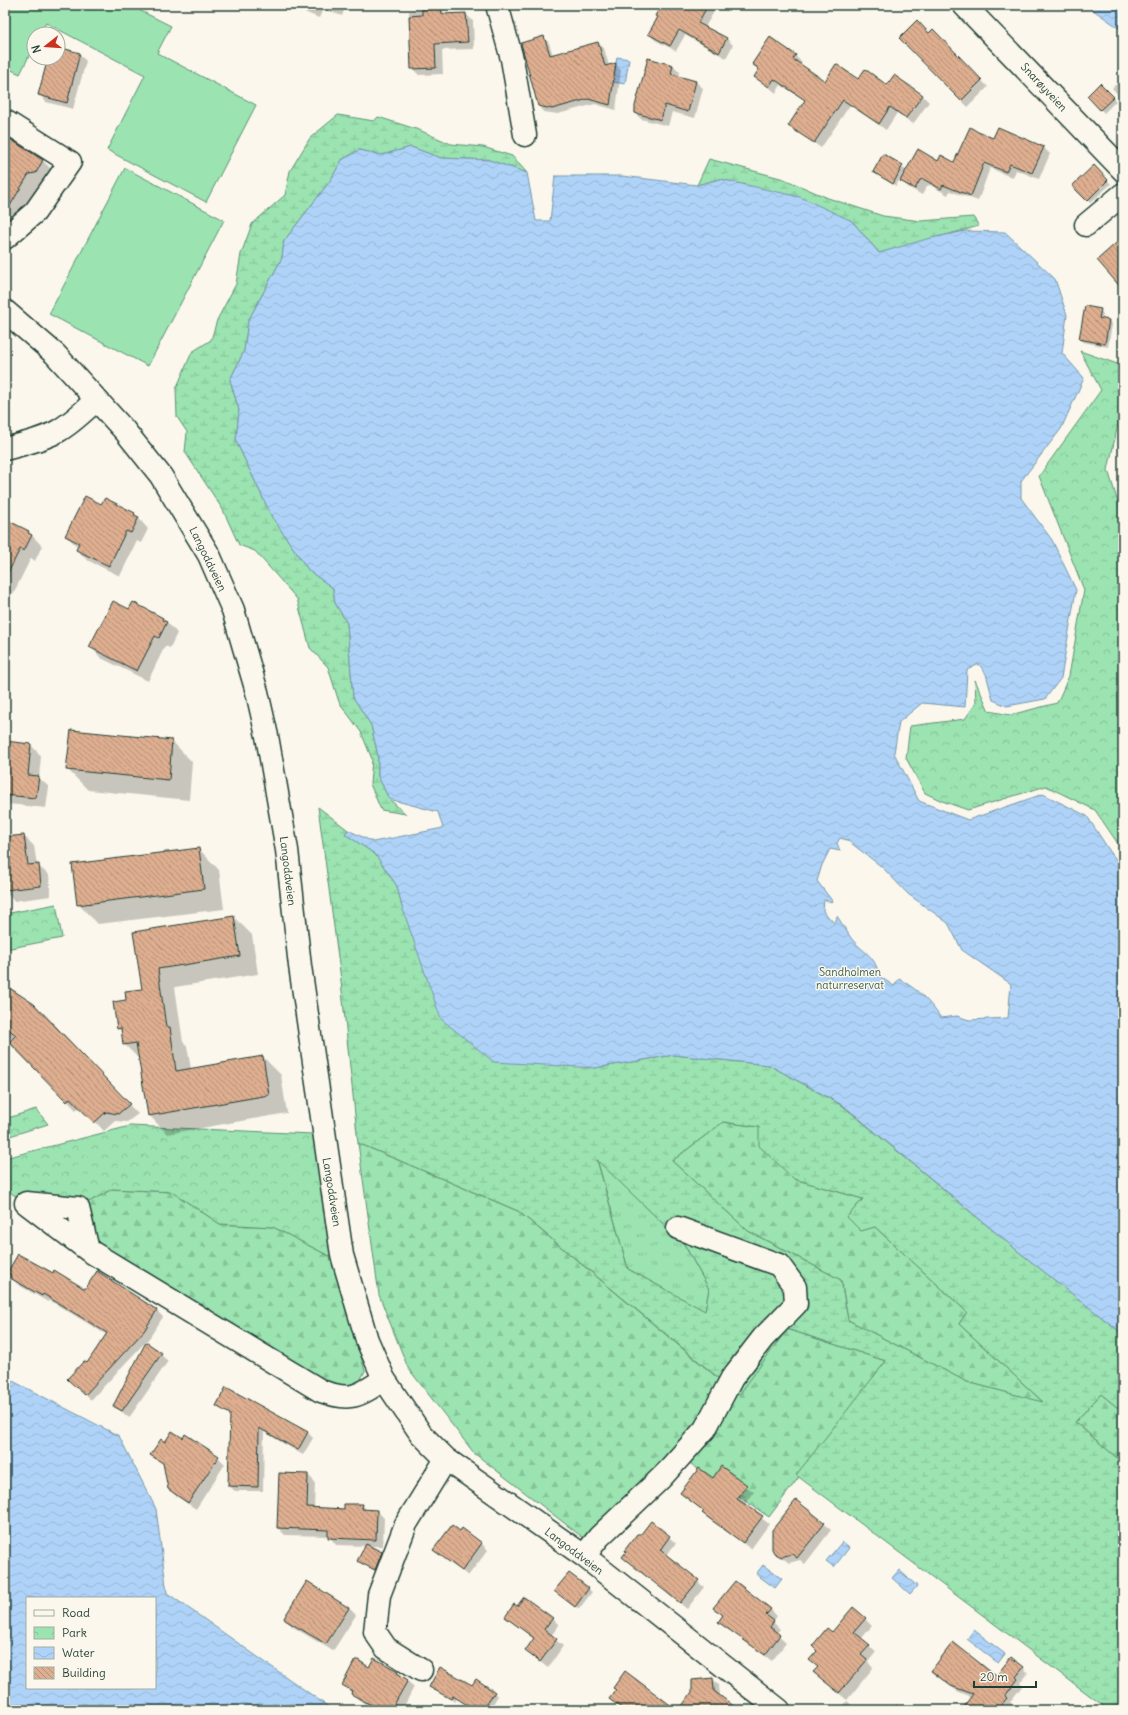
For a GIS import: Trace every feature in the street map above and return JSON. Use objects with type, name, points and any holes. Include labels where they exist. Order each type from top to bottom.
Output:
[{"type":"street","points":[[497,5],[512,59],[525,135]]},
{"type":"street","name":"Snarøyveien","points":[[964,5],[1123,170]]},
{"type":"street","points":[[5,121],[70,162],[35,212],[5,238]]},
{"type":"street","points":[[1086,225],[1123,194]]},
{"type":"street","name":"Langoddveien","points":[[5,311],[15,318],[55,354],[126,431],[161,476],[209,555],[233,610],[268,736],[287,850],[300,966],[342,1255],[367,1340],[384,1379],[421,1434],[446,1459],[584,1556],[779,1710]]},
{"type":"street","points":[[5,449],[34,441],[58,431],[75,419],[96,400]]},
{"type":"street","points":[[584,1556],[599,1537],[661,1478],[705,1429],[732,1378],[763,1338],[796,1304],[795,1286],[779,1265],[678,1228]]},
{"type":"street","points":[[88,1250],[321,1391],[338,1397],[351,1398],[368,1390],[384,1379]]},
{"type":"street","points":[[420,1670],[386,1648],[375,1632],[379,1595],[406,1524],[446,1459]]},
{"type":"green space","points":[[5,5],[129,5],[171,26],[157,53],[256,105],[206,202],[107,150],[145,75],[66,34],[66,26],[52,26],[46,23],[44,26],[26,26],[26,62],[20,74],[5,67]]},
{"type":"green space","points":[[338,115],[374,121],[378,117],[419,130],[451,144],[483,147],[512,156],[527,173],[489,160],[441,158],[411,147],[382,155],[359,150],[342,160],[330,181],[284,241],[282,258],[248,321],[244,351],[230,380],[239,410],[236,441],[272,517],[309,571],[333,588],[335,603],[347,623],[353,697],[371,725],[378,756],[378,776],[389,799],[406,814],[381,810],[370,784],[372,759],[361,732],[339,702],[328,667],[310,648],[297,599],[255,551],[239,545],[223,510],[185,452],[187,432],[177,417],[176,389],[192,352],[211,340],[217,320],[236,284],[241,254],[252,224],[285,195],[290,171],[310,138]]},
{"type":"green space","points":[[709,159],[784,179],[828,198],[883,216],[921,221],[973,217],[979,226],[879,253],[852,221],[745,185],[720,179],[697,185]]},
{"type":"green space","points":[[125,168],[224,220],[148,366],[49,314]]},
{"type":"green space","points":[[1080,351],[1123,366],[1123,401],[1108,470],[1123,519],[1123,851],[1095,810],[1046,786],[968,810],[925,793],[906,758],[910,726],[965,719],[976,703],[975,680],[989,711],[1010,715],[1057,703],[1069,676],[1084,590],[1039,476],[1101,390]]},
{"type":"green space","points":[[318,807],[348,830],[345,834],[375,854],[397,886],[402,907],[595,1068],[674,1055],[769,1065],[843,1106],[1019,1252],[1123,1334],[1123,1412],[1101,1394],[1075,1422],[1123,1463],[1123,1710],[1109,1710],[796,1475],[886,1361],[787,1329],[739,1395],[518,1211],[358,1143],[340,972]],"holes":[[[723,1122],[759,1127],[759,1146],[794,1179],[863,1199],[847,1217],[861,1231],[875,1227],[967,1312],[959,1324],[1043,1402],[967,1382],[848,1320],[841,1280],[748,1231],[672,1161]],[[597,1160],[684,1244],[709,1289],[705,1311],[628,1269]]]},
{"type":"green space","points":[[56,904],[62,938],[6,949],[5,914]]},
{"type":"green space","points":[[36,1109],[48,1124],[10,1136],[5,1119]]},
{"type":"green space","points":[[723,1122],[759,1127],[794,1179],[863,1199],[847,1217],[875,1227],[967,1312],[959,1324],[1044,1403],[967,1382],[848,1320],[841,1280],[748,1231],[672,1161]]},
{"type":"green space","points":[[130,1126],[313,1134],[333,1258],[273,1227],[220,1224],[172,1192],[112,1189],[78,1208],[26,1203],[5,1189],[5,1158]]},
{"type":"green space","points":[[358,1143],[518,1211],[738,1395],[787,1329],[886,1361],[769,1517],[688,1462],[586,1540],[474,1453],[408,1368],[379,1295]]},
{"type":"green space","points":[[597,1159],[684,1244],[709,1289],[705,1312],[628,1269]]},
{"type":"green space","points":[[112,1189],[172,1192],[220,1224],[273,1227],[333,1258],[365,1371],[355,1390],[321,1391],[88,1250],[78,1208]]},
{"type":"green space","points":[[1101,1394],[1123,1412],[1123,1463],[1075,1422]]},
{"type":"water","points":[[1086,5],[1123,5],[1123,31],[1119,28]]},
{"type":"water","points":[[617,57],[629,59],[625,84],[613,82]]},
{"type":"water","points":[[411,147],[441,158],[489,160],[527,173],[536,221],[550,221],[555,176],[622,176],[697,185],[720,179],[800,197],[852,221],[879,253],[927,239],[965,231],[1005,232],[1055,279],[1067,315],[1062,353],[1084,378],[1061,429],[1021,481],[1021,498],[1052,540],[1076,590],[1061,678],[1045,699],[1007,706],[993,700],[986,674],[979,664],[967,670],[965,707],[922,703],[899,722],[894,753],[919,801],[968,820],[1043,794],[1087,816],[1123,869],[1123,1334],[1019,1252],[844,1106],[769,1065],[674,1055],[595,1068],[494,1062],[441,1019],[402,907],[397,886],[375,854],[345,834],[348,830],[373,842],[443,828],[438,812],[389,799],[378,776],[378,756],[371,725],[353,697],[347,623],[335,603],[333,588],[309,571],[272,517],[236,441],[239,410],[230,380],[244,351],[248,321],[282,258],[284,241],[330,181],[342,160],[359,150],[382,155]],"holes":[[[840,838],[847,840],[882,867],[908,894],[948,923],[962,950],[1011,984],[1008,1018],[969,1020],[957,1016],[941,1018],[918,991],[899,979],[894,986],[879,976],[872,958],[855,943],[837,916],[835,924],[823,911],[824,900],[833,902],[817,881],[822,865],[830,849],[840,851],[837,843]]]},
{"type":"water","points":[[5,1377],[119,1436],[156,1509],[167,1593],[333,1710],[5,1710]]},
{"type":"water","points":[[842,1542],[849,1548],[834,1567],[826,1561]]},
{"type":"water","points":[[763,1565],[782,1579],[775,1588],[756,1574]]},
{"type":"water","points":[[899,1570],[917,1586],[910,1594],[892,1578]]},
{"type":"water","points":[[974,1630],[1005,1654],[998,1663],[967,1639]]},
{"type":"building","points":[[661,5],[708,5],[698,23],[727,38],[719,53],[679,30],[670,46],[648,34],[658,17],[655,16]]},
{"type":"building","points":[[441,8],[442,14],[466,13],[468,42],[435,44],[436,68],[411,69],[409,16],[422,15],[422,9]]},
{"type":"building","points":[[917,20],[929,33],[933,29],[982,80],[961,101],[899,38]]},
{"type":"building","points":[[544,36],[550,55],[598,42],[605,66],[616,63],[610,105],[588,99],[552,109],[538,106],[521,43]]},
{"type":"building","points":[[770,37],[796,55],[793,59],[825,81],[836,64],[858,79],[865,69],[887,85],[894,75],[923,95],[906,118],[890,107],[879,124],[843,100],[814,143],[788,126],[805,100],[774,79],[769,87],[754,77],[759,69],[752,64]]},
{"type":"building","points":[[66,49],[80,53],[67,103],[38,95],[46,66],[66,66]]},
{"type":"building","points":[[648,58],[673,65],[671,74],[696,81],[688,112],[665,105],[661,120],[635,113],[635,106]]},
{"type":"building","points":[[1100,83],[1114,97],[1100,110],[1087,96]]},
{"type":"building","points":[[970,127],[993,138],[998,127],[1044,147],[1032,173],[1010,164],[1006,172],[984,163],[971,196],[943,185],[941,189],[923,179],[920,180],[915,189],[900,181],[918,149],[938,161],[941,155],[954,162]]},
{"type":"building","points":[[5,136],[43,160],[36,173],[29,174],[5,214]]},
{"type":"building","points":[[883,154],[903,165],[893,184],[873,172]]},
{"type":"building","points":[[1094,165],[1108,180],[1087,201],[1072,186]]},
{"type":"building","points":[[1123,237],[1123,290],[1097,260]]},
{"type":"building","points":[[1085,306],[1101,309],[1099,318],[1109,320],[1105,344],[1079,339]]},
{"type":"building","points":[[85,496],[101,504],[105,498],[135,513],[134,515],[139,517],[131,533],[126,531],[109,566],[76,550],[79,543],[65,536]]},
{"type":"building","points":[[5,519],[29,531],[28,533],[32,535],[24,551],[20,549],[5,579]]},
{"type":"building","points":[[113,601],[129,609],[133,602],[163,618],[162,620],[167,622],[159,638],[155,636],[137,671],[89,647]]},
{"type":"building","points":[[71,730],[172,740],[169,780],[66,770]]},
{"type":"building","points":[[5,741],[31,744],[28,775],[39,776],[36,798],[5,795]]},
{"type":"building","points":[[24,835],[28,865],[39,864],[41,886],[5,890],[5,837]]},
{"type":"building","points":[[199,848],[204,889],[77,905],[72,864]]},
{"type":"building","points":[[234,916],[240,956],[158,969],[166,1027],[170,1027],[176,1071],[263,1056],[269,1095],[148,1116],[136,1043],[123,1045],[121,1028],[117,1029],[113,1002],[126,1000],[125,991],[142,989],[133,932]]},
{"type":"building","points":[[5,985],[34,1004],[130,1104],[118,1114],[106,1112],[94,1123],[70,1098],[67,1102],[9,1042],[16,1035],[5,1027]]},
{"type":"building","points":[[18,1254],[53,1273],[54,1270],[85,1289],[97,1271],[157,1310],[144,1331],[85,1395],[67,1379],[84,1361],[87,1363],[107,1333],[43,1294],[42,1296],[10,1278],[11,1275],[7,1273]]},
{"type":"building","points":[[146,1342],[162,1353],[122,1411],[113,1406]]},
{"type":"building","points":[[226,1387],[308,1432],[298,1450],[259,1428],[258,1487],[228,1486],[230,1414],[216,1406]]},
{"type":"building","points":[[172,1431],[183,1438],[185,1434],[219,1456],[188,1503],[168,1489],[163,1463],[150,1455],[161,1439],[165,1442]]},
{"type":"building","points":[[721,1466],[747,1485],[737,1499],[763,1516],[743,1543],[702,1513],[704,1511],[680,1493],[699,1468],[713,1478]]},
{"type":"building","points":[[279,1473],[308,1474],[307,1507],[344,1509],[344,1504],[363,1504],[362,1509],[377,1510],[376,1540],[328,1538],[328,1530],[277,1528]]},
{"type":"building","points":[[796,1500],[825,1523],[797,1558],[792,1554],[781,1557],[774,1553],[772,1549],[772,1530]]},
{"type":"building","points":[[651,1521],[670,1536],[660,1550],[699,1580],[680,1603],[622,1557],[626,1552],[624,1551],[637,1534],[641,1534]]},
{"type":"building","points":[[452,1525],[460,1531],[462,1528],[482,1543],[462,1571],[433,1550]]},
{"type":"building","points":[[366,1544],[382,1552],[375,1570],[357,1561]]},
{"type":"building","points":[[569,1573],[589,1588],[575,1607],[554,1591]]},
{"type":"building","points":[[307,1581],[349,1608],[326,1644],[284,1618]]},
{"type":"building","points":[[735,1581],[771,1609],[766,1615],[774,1621],[770,1627],[780,1635],[765,1655],[718,1622],[723,1615],[713,1608]]},
{"type":"building","points":[[524,1597],[553,1618],[544,1629],[557,1639],[540,1662],[525,1651],[534,1638],[505,1617],[514,1604],[517,1606]]},
{"type":"building","points":[[853,1607],[866,1618],[854,1632],[870,1645],[861,1655],[867,1660],[839,1693],[813,1672],[818,1667],[809,1660],[817,1651],[812,1646],[827,1628],[832,1632]]},
{"type":"building","points":[[953,1642],[996,1676],[1011,1657],[1024,1667],[1016,1677],[1018,1679],[1005,1696],[1007,1698],[997,1710],[961,1710],[973,1694],[951,1686],[931,1671]]},
{"type":"building","points":[[374,1658],[398,1671],[397,1673],[408,1680],[391,1710],[387,1710],[377,1705],[375,1707],[351,1694],[352,1691],[342,1685],[355,1660],[358,1660],[369,1667]]},
{"type":"building","points":[[440,1667],[472,1685],[476,1679],[495,1692],[483,1710],[475,1710],[453,1696],[451,1699],[429,1687]]},
{"type":"building","points":[[625,1671],[677,1710],[624,1710],[609,1699],[616,1690],[613,1688]]},
{"type":"building","points":[[713,1678],[714,1691],[739,1710],[679,1710],[692,1692],[692,1680]]},
{"type":"park label","name":"Sandholmen naturreservat","points":[[850,978]]}]
